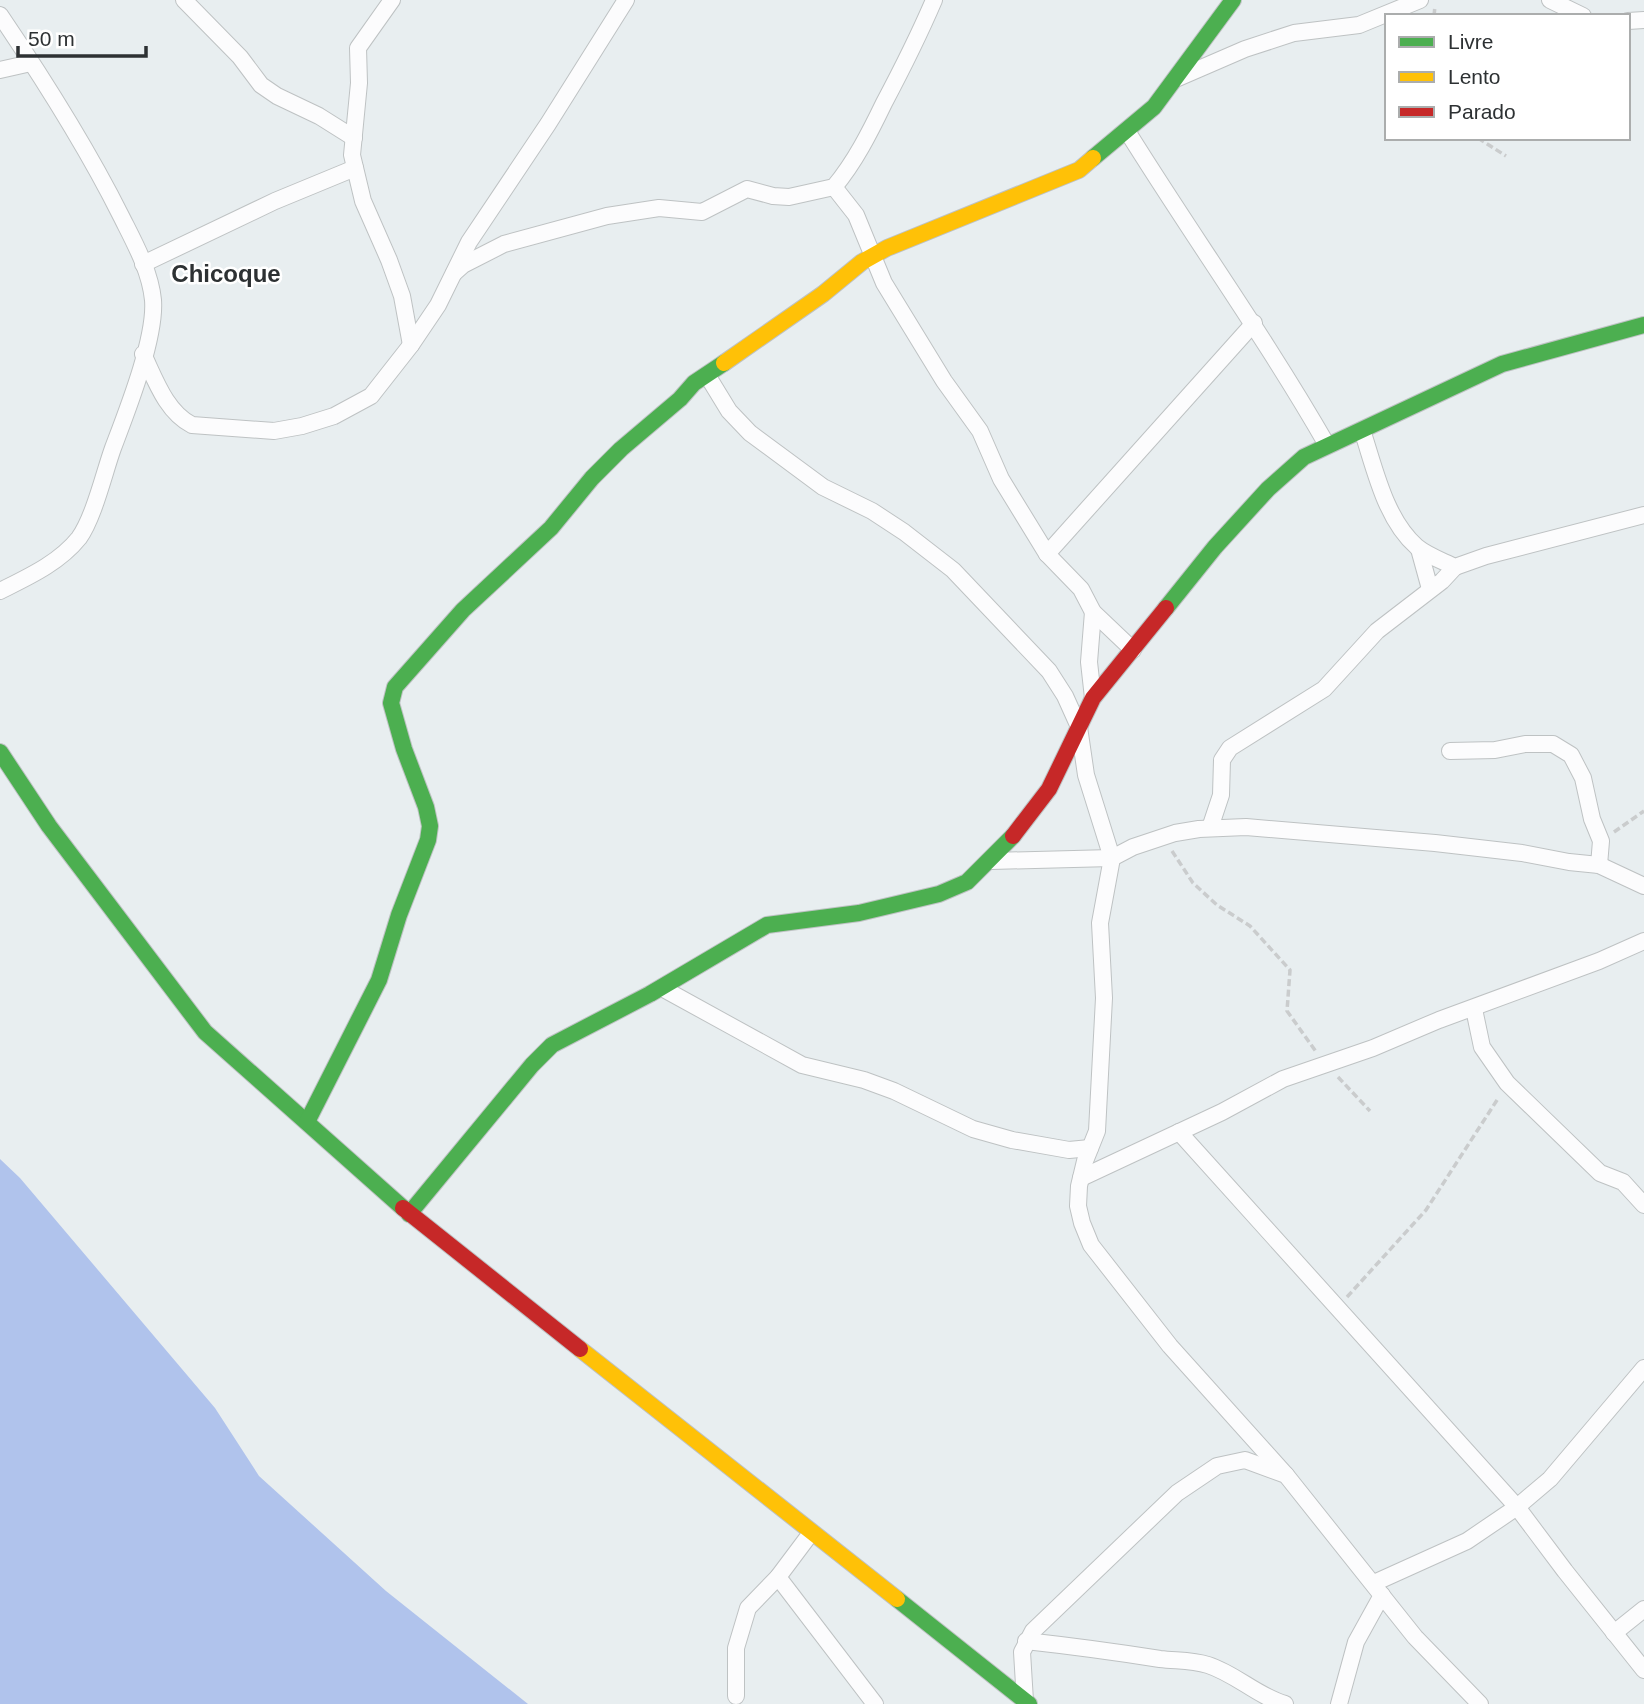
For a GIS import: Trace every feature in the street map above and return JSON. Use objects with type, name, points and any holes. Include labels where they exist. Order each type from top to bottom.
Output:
[{"type":"street","points":[[184,0],[240,57],[261,85],[354,138]]},
{"type":"street","points":[[391,0],[359,48],[359,83],[352,155],[363,201],[402,296],[411,345]]},
{"type":"street","points":[[143,355],[164,396],[180,419],[192,425],[274,431],[334,416],[371,396],[438,305],[469,242],[626,0]]},
{"type":"street","points":[[453,274],[464,265],[504,244],[607,216],[659,208],[702,212],[747,189],[789,197],[834,187],[851,164],[877,117],[916,42],[934,0]]},
{"type":"street","points":[[307,1122],[379,980],[399,915],[428,840],[430,826],[426,807],[391,703],[395,687],[463,610],[551,527],[601,468],[680,399],[694,383],[756,343],[874,256],[1079,170],[1154,107],[1233,0]]},
{"type":"street","points":[[1386,14],[1420,0]]},
{"type":"street","points":[[1550,0],[1579,14]]},
{"type":"street","points":[[1175,79],[1245,49],[1294,33],[1359,25],[1385,14]]},
{"type":"street","points":[[0,15],[103,179],[148,275],[153,301],[151,326],[130,401],[80,537],[58,558],[32,576],[0,591]]},
{"type":"street","points":[[0,70],[31,63]]},
{"type":"street","points":[[1127,131],[1254,323],[1328,446]]},
{"type":"street","points":[[143,264],[275,201],[355,168]]},
{"type":"street","points":[[834,187],[856,215],[884,283],[944,381],[980,431],[1001,479],[1047,554],[1081,589],[1093,612],[1133,650]]},
{"type":"street","points":[[1047,554],[1254,323]]},
{"type":"street","points":[[409,1214],[532,1065],[552,1045],[662,988],[767,925],[859,913],[939,894],[967,882],[991,861],[1049,789],[1093,698],[1215,547],[1268,489],[1304,457],[1502,364],[1644,324]]},
{"type":"street","points":[[707,375],[729,411],[750,433],[823,487],[904,532],[953,570],[1049,671],[1065,696],[1079,727],[1086,775],[1112,858],[1100,923],[1104,1037],[1098,1084],[1097,1131],[1081,1178],[1078,1206],[1091,1245],[1170,1346],[1286,1475],[1415,1637],[1480,1704]]},
{"type":"street","points":[[1362,430],[1383,494],[1402,532],[1419,548],[1455,568]]},
{"type":"street","points":[[1210,828],[1221,795],[1222,760],[1230,748],[1324,690],[1377,631],[1455,568],[1486,556],[1644,514]]},
{"type":"street","points":[[1419,548],[1430,589]]},
{"type":"street","points":[[1093,612],[1089,662],[1093,698]]},
{"type":"street","points":[[1450,751],[1553,744],[1570,755],[1583,778],[1592,819],[1601,841],[1599,864]]},
{"type":"street","points":[[0,752],[49,826],[205,1032],[409,1214],[1027,1702]]},
{"type":"street","points":[[991,861],[1112,858],[1133,846],[1175,833],[1246,827],[1435,843],[1522,853],[1569,863],[1599,864],[1644,886]]},
{"type":"street","points":[[1081,1178],[1283,1079],[1474,1009],[1644,941]]},
{"type":"street","points":[[662,988],[802,1065],[884,1088],[973,1129],[1012,1140],[1069,1150],[1090,1148]]},
{"type":"street","points":[[1474,1009],[1482,1047],[1507,1083],[1600,1173],[1623,1182],[1644,1205]]},
{"type":"street","points":[[1179,1132],[1517,1507],[1564,1572],[1644,1670]]},
{"type":"street","points":[[1339,1704],[1356,1642],[1378,1589],[1467,1541],[1517,1507],[1550,1479],[1644,1368]]},
{"type":"street","points":[[1027,1702],[1022,1652],[1033,1631],[1177,1493],[1217,1466],[1245,1460],[1286,1475]]},
{"type":"street","points":[[736,1696],[736,1648],[748,1608],[778,1577],[811,1533]]},
{"type":"street","points":[[778,1577],[875,1704]]},
{"type":"street","points":[[1614,1633],[1644,1609]]},
{"type":"street","points":[[1026,1641],[1210,1665],[1270,1699],[1285,1704]]},
{"type":"path","points":[[1481,140],[1506,156]]},
{"type":"path","points":[[1601,841],[1644,811]]},
{"type":"path","points":[[1151,841],[1172,851],[1193,883],[1217,905],[1250,926],[1280,957],[1290,970],[1287,1011],[1326,1064],[1370,1111]]},
{"type":"path","points":[[1339,1307],[1426,1210],[1507,1083]]},
{"type":"water","points":[[0,1159],[20,1178],[215,1408],[259,1476],[386,1591],[528,1704],[0,1704]]},
{"type":"traffic: fast","points":[[1093,158],[1154,107],[1233,0]]},
{"type":"traffic: fast","points":[[1166,608],[1215,547],[1268,489],[1304,457],[1502,364],[1644,325]]},
{"type":"traffic: fast","points":[[307,1122],[379,980],[399,915],[428,840],[430,826],[426,807],[404,749],[391,703],[395,687],[463,610],[551,528],[592,478],[621,449],[680,399],[694,383],[724,363]]},
{"type":"traffic: fast","points":[[0,752],[49,826],[205,1032],[403,1208]]},
{"type":"traffic: fast","points":[[409,1214],[532,1065],[552,1045],[650,994],[767,925],[859,913],[939,894],[967,882],[1013,836]]},
{"type":"traffic: fast","points":[[897,1599],[1029,1704]]},
{"type":"traffic: slow","points":[[724,363],[823,294],[862,262],[887,248],[1079,170],[1093,158]]},
{"type":"traffic: slow","points":[[580,1349],[897,1599]]},
{"type":"traffic: jam","points":[[1013,836],[1049,789],[1093,698],[1166,608]]},
{"type":"traffic: jam","points":[[403,1208],[580,1349]]},
{"type":"district","name":"Chicoque","points":[[226,274]]}]
